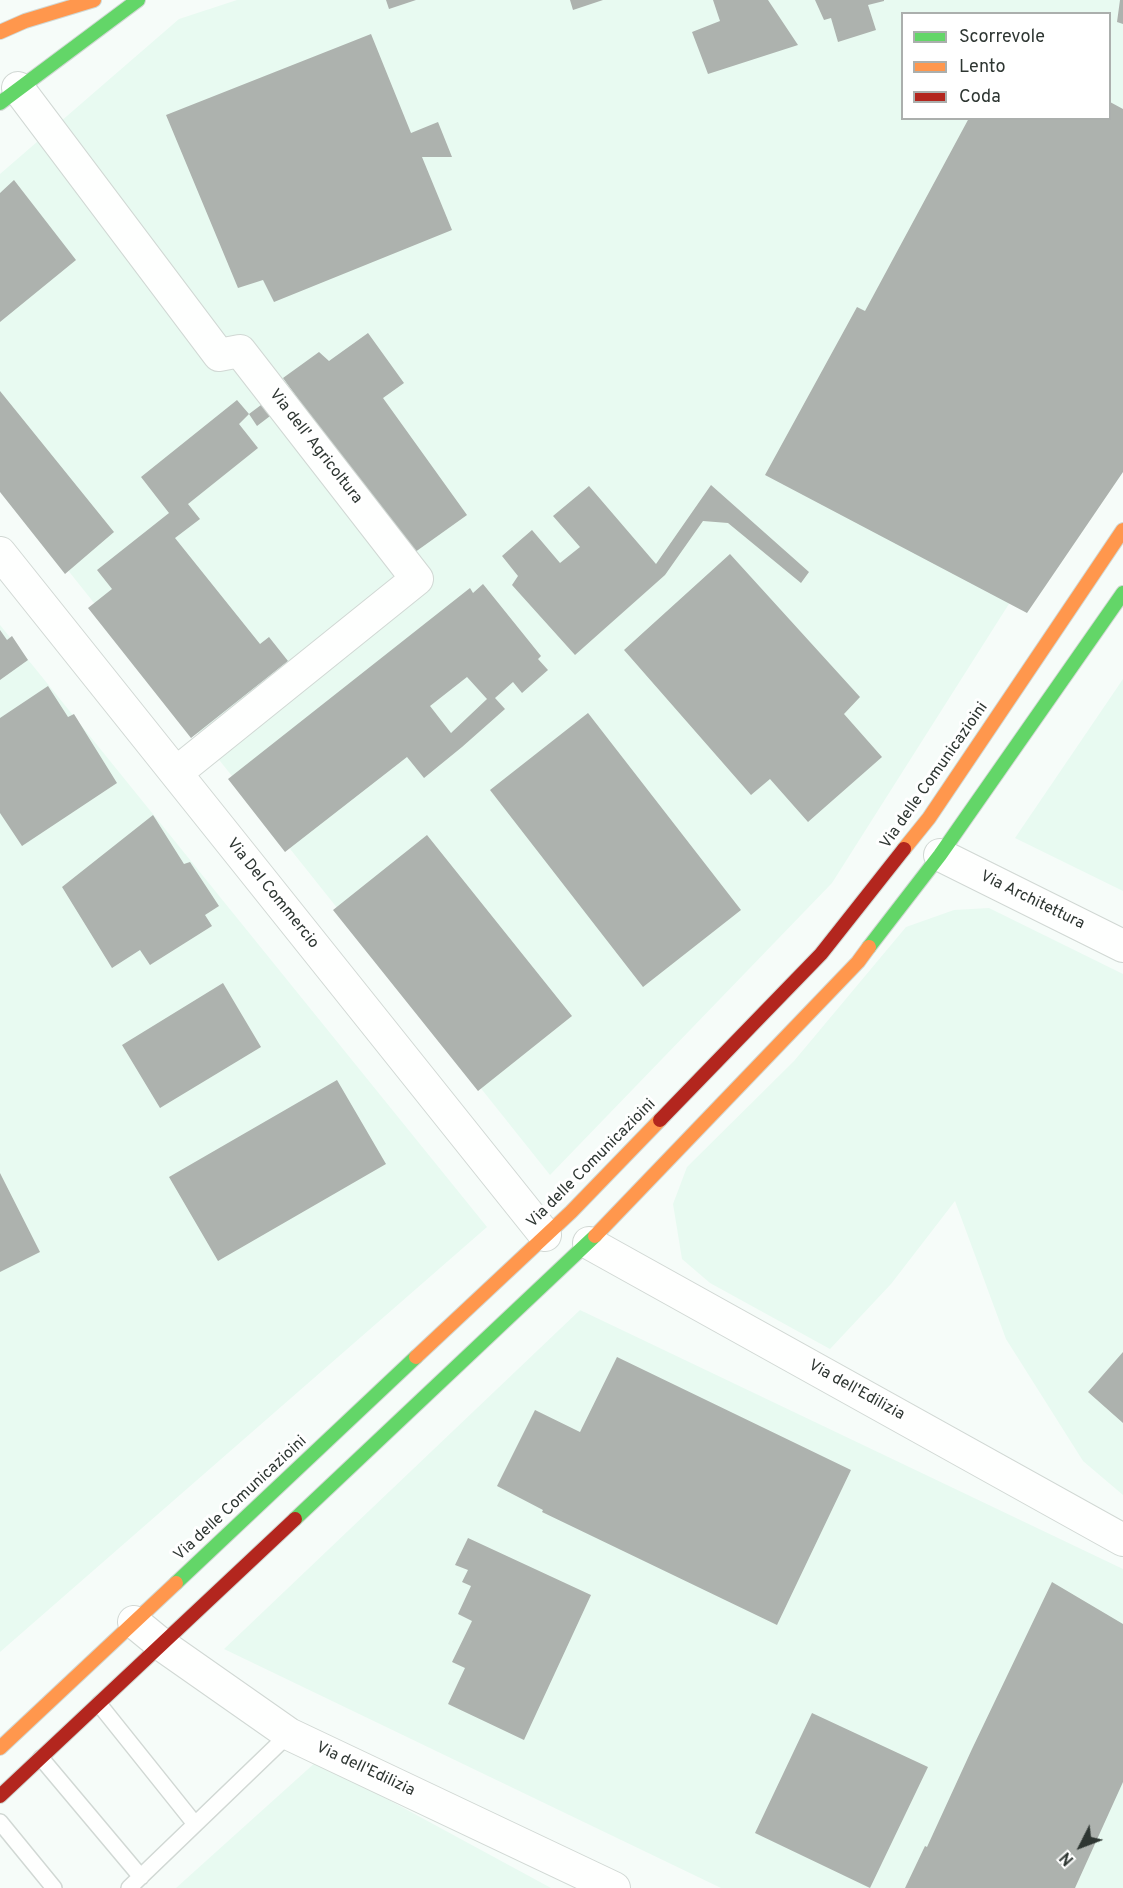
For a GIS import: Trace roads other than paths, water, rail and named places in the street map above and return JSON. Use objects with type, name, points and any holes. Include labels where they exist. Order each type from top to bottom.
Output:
[{"type":"street","points":[[0,32],[25,21],[94,0]]},
{"type":"street","points":[[9,96],[138,0]]},
{"type":"street","name":"Via dell' Agricoltura","points":[[9,96],[219,355],[240,351],[417,579],[176,773]]},
{"type":"street","name":"Via delle Comunicazioini","points":[[0,1748],[571,1212],[821,954],[929,818],[1123,530]]},
{"type":"street","name":"Via Del Commercio","points":[[0,553],[545,1234]]},
{"type":"street","points":[[0,1796],[589,1243],[858,962],[940,855],[1123,593]]},
{"type":"street","name":"Via Architettura","points":[[940,855],[1123,946]]},
{"type":"street","name":"Via dell'Edilizia","points":[[589,1243],[1123,1540]]},
{"type":"street","name":"Via dell'Edilizia","points":[[134,1622],[162,1645],[289,1734],[614,1888]]},
{"type":"lane","points":[[99,1704],[195,1824]]},
{"type":"lane","points":[[41,1758],[135,1883],[289,1734]]},
{"type":"lane","points":[[0,1822],[54,1888]]}]
